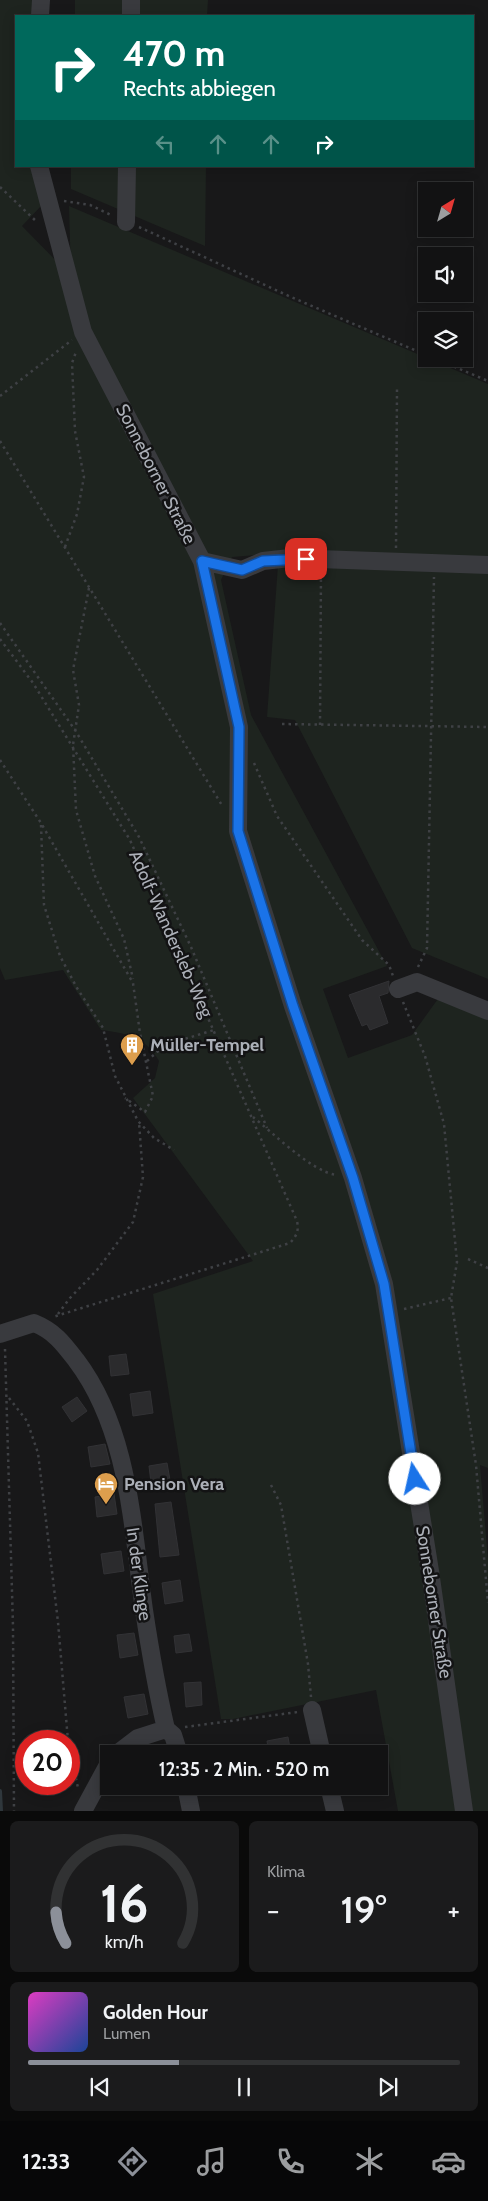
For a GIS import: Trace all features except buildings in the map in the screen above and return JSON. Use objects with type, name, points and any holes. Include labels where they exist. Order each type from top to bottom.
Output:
[{"type":"street","points":[[40,15],[41,0]]},
{"type":"street","points":[[131,0],[131,15]]},
{"type":"street","name":"Sonneborner Straße","points":[[39,167],[82,332],[202,561],[239,727],[238,831],[293,1006],[353,1178],[384,1284],[387,1313],[430,1571],[464,1811]]},
{"type":"street","points":[[126,222],[127,167]]},
{"type":"street","points":[[202,561],[242,570],[263,561],[290,558],[488,565]]},
{"type":"street","points":[[398,989],[417,982],[488,1011]]},
{"type":"street","points":[[467,1002],[488,1000]]},
{"type":"street","points":[[2,1334],[34,1323]]},
{"type":"street","name":"In der Klinge","points":[[34,1323],[50,1330],[84,1370],[99,1394],[109,1419],[125,1478],[153,1672],[166,1730],[173,1735],[177,1745]]},
{"type":"street","points":[[312,1710],[320,1745]]},
{"type":"street","points":[[129,1745],[138,1738],[166,1730]]},
{"type":"street","points":[[82,1810],[100,1779]]},
{"type":"street","points":[[188,1795],[191,1811]]},
{"type":"street","points":[[332,1795],[335,1811]]},
{"type":"path","points":[[0,187],[57,240]]},
{"type":"path","points":[[48,199],[90,205],[290,297],[418,352]]},
{"type":"path","points":[[0,396],[82,332]]},
{"type":"path","points":[[65,546],[77,514],[84,477],[75,431],[72,363],[82,332]]},
{"type":"path","points":[[455,367],[488,381]]},
{"type":"path","points":[[396,562],[397,389]]},
{"type":"path","points":[[0,441],[238,831]]},
{"type":"path","points":[[320,725],[321,559]]},
{"type":"path","points":[[415,972],[427,948],[434,563]]},
{"type":"path","points":[[90,586],[73,670],[79,705],[73,745],[76,810],[95,876],[124,939],[153,1096],[146,1112],[125,1098]]},
{"type":"path","points":[[0,623],[75,730],[139,837],[165,890],[267,1128]]},
{"type":"path","name":"Adolf-Wandersleb-Weg","points":[[0,639],[34,684],[130,840],[297,1221],[297,1235],[290,1243],[34,1323]]},
{"type":"path","points":[[282,724],[488,727]]},
{"type":"path","points":[[0,760],[41,823],[133,982]]},
{"type":"path","points":[[254,762],[277,816],[362,940],[389,965],[425,1056],[444,1124],[457,1262],[451,1298],[476,1465],[488,1603]]},
{"type":"path","points":[[41,823],[44,905],[60,956],[103,1028],[115,1076],[138,1121],[154,1138],[174,1150]]},
{"type":"path","points":[[147,1061],[165,1045],[214,1030]]},
{"type":"path","points":[[252,1116],[300,1157],[329,1174],[353,1178]]},
{"type":"path","points":[[57,1315],[70,1298],[97,1270],[133,1222],[143,1177],[138,1121]]},
{"type":"path","points":[[468,1259],[488,1268]]},
{"type":"path","points":[[387,1313],[451,1298]]},
{"type":"path","points":[[2,1334],[8,1396],[14,1811]]},
{"type":"path","points":[[8,1396],[27,1421],[38,1453],[58,1622],[67,1730]]},
{"type":"path","points":[[166,1730],[312,1710],[308,1664],[281,1505],[270,1485]]},
{"type":"path","points":[[79,1795],[82,1810]]},
{"type":"shaded area","points":[[0,0],[34,0],[33,15],[15,15],[15,167],[31,167],[42,205],[22,226],[71,276],[69,206],[418,354],[418,367],[448,367],[488,384],[488,979],[412,948],[295,720],[267,717],[278,565],[290,552],[232,557],[221,580],[251,715],[387,966],[323,989],[348,1058],[412,1035],[440,996],[488,1017],[488,1468],[480,1465],[488,1560],[488,1811],[398,1811],[388,1756],[388,1745],[386,1745],[376,1690],[233,1719],[221,1719],[153,1294],[253,1261],[133,1098],[155,1078],[159,1061],[148,1046],[142,1041],[127,1035],[101,1030],[63,970],[5,980],[0,968]]},
{"type":"shaded area","points":[[75,0],[208,0],[207,15],[75,15]]},
{"type":"shaded area","points":[[71,167],[206,167],[205,246],[71,189]]},
{"type":"waterway","points":[[0,1791],[1,1811]]},
{"type":"place","name":"Müller-Tempel","points":[[132,1066]]},
{"type":"place","name":"Pension Vera","points":[[106,1505]]},
{"type":"route","points":[[306,559],[290,558],[263,561],[242,570],[202,561],[239,727],[238,831],[293,1006],[353,1178],[384,1284],[387,1313],[415,1479]]}]
